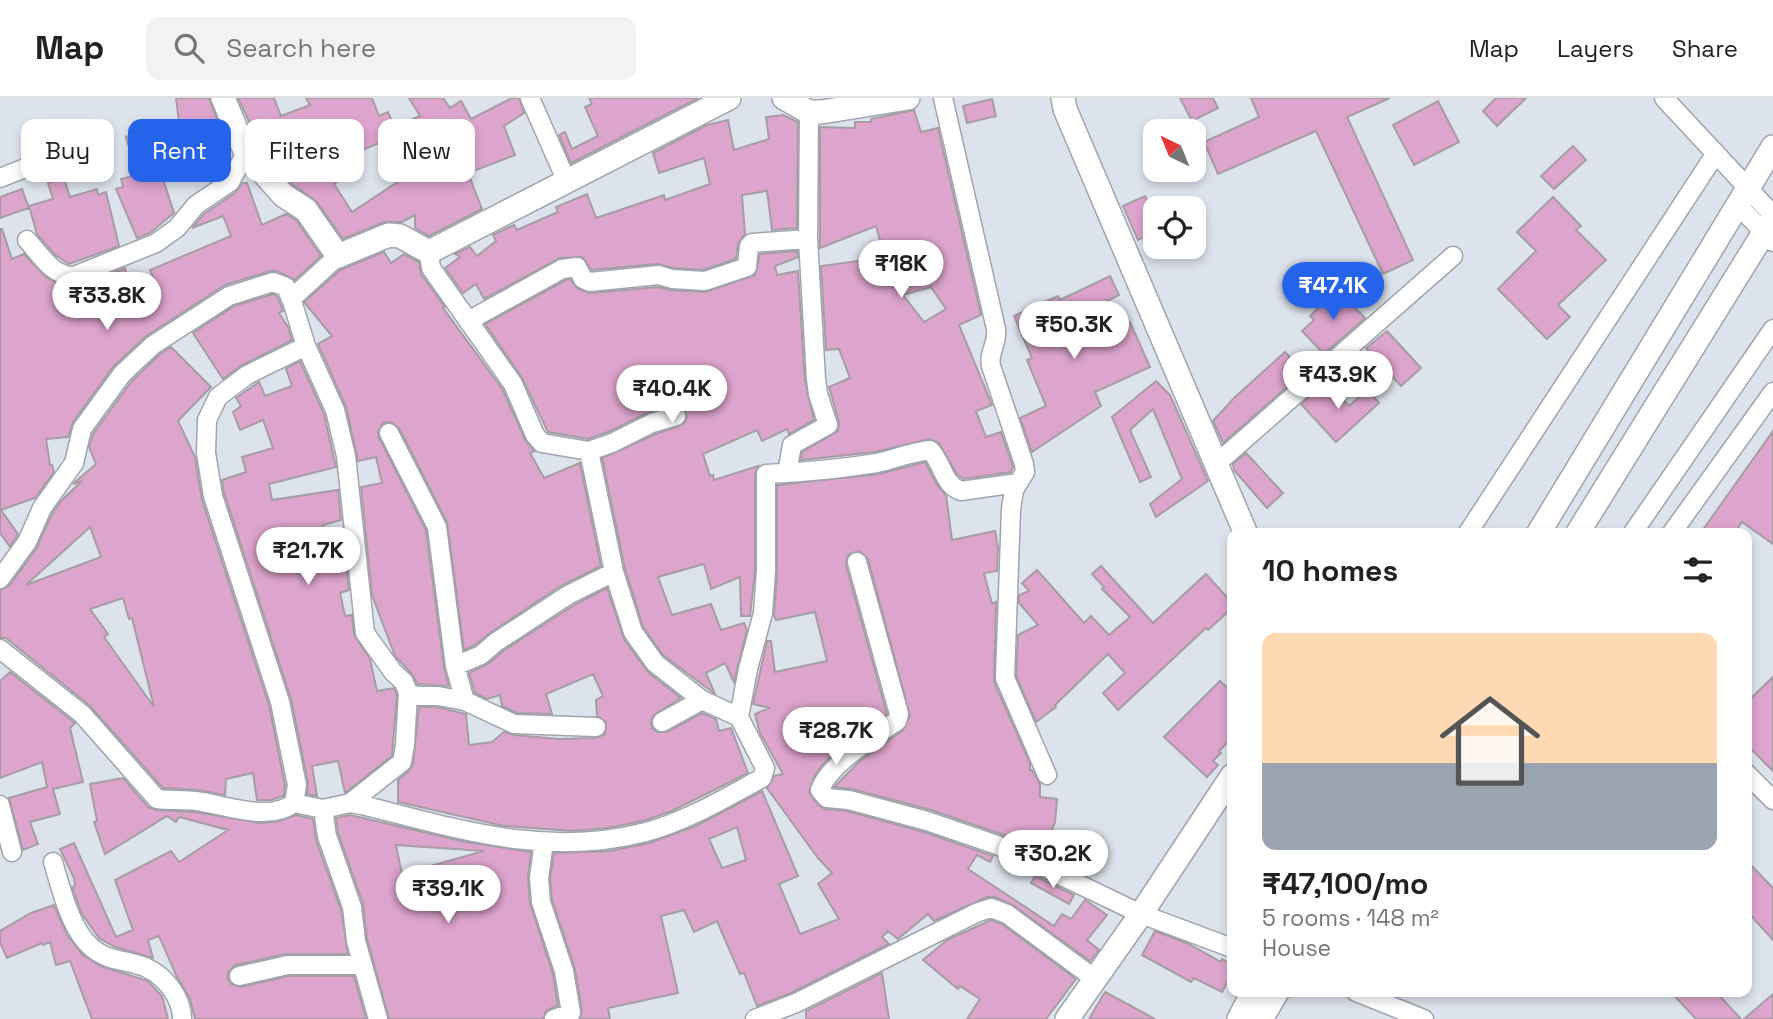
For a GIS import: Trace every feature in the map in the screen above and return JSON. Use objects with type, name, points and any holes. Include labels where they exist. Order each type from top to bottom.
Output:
[{"type":"street","points":[[223,98],[245,151]]},
{"type":"street","points":[[530,98],[567,182]]},
{"type":"street","points":[[784,98],[809,111],[872,106],[908,98]]},
{"type":"street","points":[[943,98],[996,329],[996,342],[989,360],[1025,472],[1013,495],[1011,509],[1005,678],[1047,775]]},
{"type":"street","points":[[1063,98],[1065,110],[1243,528]]},
{"type":"street","points":[[1581,528],[1769,229],[1748,188],[1664,98]]},
{"type":"street","points":[[429,252],[726,99]]},
{"type":"street","points":[[787,473],[792,445],[828,425],[818,394],[808,239],[809,111]]},
{"type":"street","points":[[1542,528],[1773,147]]},
{"type":"street","points":[[1470,528],[1716,153]]},
{"type":"street","points":[[27,240],[54,271],[64,276],[74,276],[156,243],[177,228],[196,205],[222,190],[230,182],[245,155]]},
{"type":"street","points":[[0,178],[21,170]]},
{"type":"street","points":[[272,182],[284,195],[306,210],[338,256]]},
{"type":"street","points":[[292,299],[338,256],[389,235],[400,236],[429,252]]},
{"type":"street","points":[[468,321],[562,269],[577,267],[583,279],[590,282],[659,275],[705,281],[747,267],[749,246],[752,243],[808,239]]},
{"type":"street","points":[[429,252],[431,268],[513,384],[539,441],[589,451],[676,416]]},
{"type":"street","points":[[1215,465],[1452,256]]},
{"type":"street","points":[[0,579],[27,542],[42,508],[74,463],[82,429],[122,374],[153,345],[229,296],[273,282],[286,287],[306,346],[335,410],[346,456],[365,633],[394,673],[404,682],[408,693],[402,762],[350,803],[323,809],[294,803]]},
{"type":"street","points":[[1636,528],[1773,329]]},
{"type":"street","points":[[0,649],[82,714],[157,799],[199,801],[252,813],[288,808],[294,803],[297,785],[280,702],[213,496],[206,453],[207,421],[218,397],[247,375],[306,346]]},
{"type":"street","points":[[1675,528],[1773,392]]},
{"type":"street","points":[[389,433],[437,527],[455,666],[465,701]]},
{"type":"street","points":[[350,803],[489,837],[527,842],[608,841],[647,832],[703,810],[762,778],[765,768],[739,717],[763,613],[766,474],[808,473],[880,462],[930,450],[937,457],[949,485],[954,489],[961,491],[1018,483]]},
{"type":"street","points":[[589,451],[614,572],[633,632],[655,663],[702,700],[739,717]]},
{"type":"street","points":[[857,562],[898,718],[854,751],[823,782],[820,790],[827,798],[849,800],[927,821],[997,845],[1141,914],[1227,946]]},
{"type":"street","points":[[455,666],[481,655],[496,642],[568,596],[614,572]]},
{"type":"street","points":[[408,693],[465,701],[514,724],[596,727]]},
{"type":"street","points":[[662,722],[702,700]]},
{"type":"street","points":[[1752,779],[1773,800]]},
{"type":"street","points":[[1067,1019],[1141,914],[1227,784]]},
{"type":"street","points":[[0,805],[12,852]]},
{"type":"street","points":[[323,809],[327,835],[352,907],[356,941],[379,1019]]},
{"type":"street","points":[[544,842],[539,878],[541,902],[564,971],[570,1013],[554,1019]]},
{"type":"street","points":[[53,862],[66,906],[83,938],[99,952],[121,962],[146,967],[168,983],[180,1002],[182,1019]]},
{"type":"street","points":[[755,1019],[796,1003],[991,908],[1007,914],[1095,979]]},
{"type":"street","points":[[239,976],[288,965],[363,965]]},
{"type":"street","points":[[1239,1019],[1250,997]]},
{"type":"street","points":[[1261,1019],[1274,997]]},
{"type":"street","points":[[1390,997],[1424,1019]]},
{"type":"building","points":[[176,98],[209,98],[217,119],[179,119]]},
{"type":"building","points":[[238,98],[274,98],[281,116],[310,105],[306,98],[372,98],[379,116],[388,112],[391,119],[378,119],[378,143],[364,149],[364,119],[248,119]]},
{"type":"building","points":[[409,98],[443,98],[450,108],[461,101],[471,119],[413,119],[420,116]]},
{"type":"building","points":[[512,98],[519,98],[524,113],[504,126],[515,155],[475,170],[475,119],[471,119]]},
{"type":"building","points":[[589,98],[698,98],[571,163],[559,135],[565,132],[572,149],[598,136],[585,107],[592,104]]},
{"type":"building","points":[[1180,98],[1213,98],[1218,108],[1191,119]]},
{"type":"building","points":[[1251,98],[1390,98],[1347,117],[1413,260],[1383,274],[1316,131],[1218,174],[1206,141],[1259,117]]},
{"type":"building","points":[[1496,98],[1526,98],[1497,126],[1483,111]]},
{"type":"building","points":[[992,99],[996,116],[967,123],[963,106]]},
{"type":"building","points":[[1438,101],[1459,142],[1414,165],[1393,125]]},
{"type":"building","points":[[914,110],[921,132],[938,128],[981,315],[959,325],[992,405],[976,411],[986,437],[1001,432],[1013,467],[1011,472],[963,479],[956,473],[939,443],[929,439],[875,452],[801,460],[802,452],[838,431],[839,422],[829,387],[850,378],[839,349],[826,350],[821,266],[884,254],[876,226],[820,248],[820,127],[855,128],[855,122],[871,122],[871,119]],"holes":[[[931,287],[946,309],[924,322],[903,295]]]},
{"type":"building","points":[[783,115],[798,122],[797,228],[772,230],[767,191],[742,195],[745,234],[738,244],[736,259],[703,270],[658,264],[592,270],[582,257],[560,258],[484,299],[476,284],[463,293],[445,268],[460,257],[455,254],[470,247],[477,256],[496,241],[493,235],[514,225],[517,230],[558,212],[556,207],[587,194],[596,218],[664,195],[665,200],[710,184],[704,158],[659,173],[653,153],[707,125],[728,120],[734,150],[769,139],[766,117]]},
{"type":"building","points":[[1573,146],[1586,160],[1554,189],[1541,176]]},
{"type":"building","points":[[128,177],[128,182],[164,182],[174,213],[150,233],[137,238],[116,189],[123,187],[121,179]]},
{"type":"building","points":[[65,182],[70,197],[97,189],[98,195],[106,192],[119,246],[69,264],[55,255],[37,234],[29,206],[53,199],[48,183]]},
{"type":"building","points":[[290,182],[337,182],[334,184],[352,212],[397,182],[472,182],[482,209],[429,236],[415,228],[415,215],[402,222],[384,222],[343,239],[317,202]]},
{"type":"building","points":[[243,183],[247,183],[262,225],[286,214],[296,220],[321,256],[295,280],[277,271],[270,271],[225,285],[145,337],[113,367],[73,422],[68,437],[46,439],[50,465],[54,472],[35,498],[1,510],[18,534],[10,547],[0,533],[0,229],[12,259],[24,254],[46,277],[63,286],[78,287],[125,268],[134,307],[161,296],[150,270],[231,236],[223,216],[192,228],[204,214],[235,193]]},
{"type":"building","points":[[22,189],[29,208],[0,218],[0,197]]},
{"type":"building","points":[[1143,197],[1143,238],[1138,240],[1123,206]]},
{"type":"building","points":[[1553,197],[1581,226],[1576,230],[1606,260],[1558,305],[1570,317],[1547,339],[1498,289],[1536,251],[1517,232]]},
{"type":"building","points":[[797,251],[798,257],[775,266],[777,275],[798,271],[805,381],[814,420],[789,434],[787,429],[762,441],[757,430],[703,454],[710,476],[713,475],[714,480],[758,466],[755,474],[755,571],[750,616],[741,616],[740,577],[711,589],[704,564],[658,577],[672,615],[711,604],[721,630],[744,623],[747,630],[734,682],[725,663],[706,673],[715,694],[663,655],[643,627],[625,569],[602,458],[684,424],[687,418],[684,408],[673,405],[649,412],[588,439],[548,432],[522,378],[485,324],[570,279],[578,289],[590,293],[658,287],[705,292],[755,275],[760,254]]},
{"type":"building","points":[[384,252],[391,263],[404,254],[419,262],[421,274],[445,307],[443,308],[503,390],[525,440],[535,451],[530,453],[544,478],[580,463],[601,566],[562,585],[464,650],[447,522],[399,428],[390,422],[383,423],[378,432],[379,438],[426,530],[444,667],[449,686],[417,684],[412,674],[395,656],[372,595],[361,487],[382,483],[376,457],[358,461],[346,407],[318,344],[332,336],[304,302],[340,270]]},
{"type":"building","points":[[1110,276],[1119,295],[1069,320],[1079,345],[1130,322],[1150,367],[1095,392],[1101,406],[1032,452],[1020,418],[1046,406],[1027,360],[1032,358],[1014,316],[1058,296],[1060,300]]},
{"type":"building","points":[[1337,289],[1365,318],[1324,354],[1302,331],[1314,320],[1310,316]]},
{"type":"building","points":[[273,294],[281,305],[283,311],[279,313],[292,340],[242,365],[223,379],[193,333],[234,306]]},
{"type":"building","points":[[1387,331],[1421,368],[1401,386],[1366,348]]},
{"type":"building","points":[[171,347],[211,387],[178,421],[195,457],[202,500],[269,705],[285,785],[284,796],[271,800],[257,800],[253,773],[226,779],[225,795],[163,788],[89,705],[6,638],[0,638],[0,590],[9,586],[36,549],[61,501],[82,481],[73,484],[96,464],[89,447],[93,434],[131,382]],"holes":[[[90,527],[101,557],[26,585]],[[123,598],[129,619],[132,618],[154,707],[104,637],[108,634],[90,609]]]},
{"type":"building","points":[[1285,352],[1304,372],[1223,443],[1213,421]]},
{"type":"building","points":[[300,361],[324,414],[336,467],[269,484],[272,500],[338,490],[341,520],[323,525],[337,566],[346,563],[349,590],[340,593],[345,616],[352,615],[354,635],[370,659],[377,691],[394,688],[397,695],[392,756],[345,793],[338,761],[312,766],[317,796],[307,794],[308,783],[291,699],[222,480],[246,472],[242,457],[273,448],[263,420],[240,430],[233,412],[241,406],[236,398],[259,382],[265,396],[292,386],[286,369]]},
{"type":"building","points":[[1156,381],[1170,395],[1208,481],[1156,517],[1150,504],[1182,479],[1153,409],[1130,430],[1151,477],[1140,482],[1112,417]]},
{"type":"building","points":[[1329,385],[1349,406],[1367,389],[1379,403],[1336,442],[1301,404],[1319,389],[1322,391]]},
{"type":"building","points":[[1773,431],[1773,544],[1742,522],[1738,528],[1704,528]]},
{"type":"building","points":[[1246,453],[1283,493],[1267,508],[1234,470],[1233,464]]},
{"type":"building","points":[[925,462],[937,485],[946,495],[952,540],[995,531],[998,547],[997,571],[984,573],[992,604],[996,602],[994,682],[1030,763],[1030,770],[1040,784],[1040,797],[1057,799],[1055,822],[1043,854],[1001,834],[931,810],[852,789],[834,787],[860,761],[903,730],[910,716],[868,559],[859,551],[848,555],[846,565],[887,714],[846,743],[824,763],[815,775],[809,792],[818,805],[825,809],[847,811],[924,832],[993,856],[990,862],[977,855],[968,869],[1054,926],[1062,914],[1071,919],[1085,900],[1087,901],[1107,915],[1087,940],[1099,950],[1090,961],[1013,905],[995,897],[987,897],[934,921],[928,914],[898,939],[888,931],[882,937],[889,944],[791,993],[757,1006],[744,973],[740,974],[717,921],[694,932],[684,910],[661,916],[678,993],[608,1008],[610,1019],[580,1019],[582,1011],[575,969],[552,900],[550,878],[554,853],[610,851],[649,843],[696,826],[762,791],[798,876],[779,884],[800,934],[839,919],[818,884],[832,873],[767,788],[774,776],[783,774],[760,733],[755,714],[769,708],[753,704],[767,641],[771,641],[775,672],[827,661],[815,612],[776,620],[774,615],[777,485],[879,474]],"holes":[[[737,827],[746,860],[722,868],[709,839]]]},
{"type":"building","points":[[1101,566],[1153,623],[1206,574],[1227,597],[1227,613],[1208,630],[1206,628],[1118,710],[1103,693],[1125,673],[1108,654],[1055,705],[1056,707],[1036,722],[1016,676],[1018,635],[1038,625],[1019,603],[1019,595],[1029,591],[1022,583],[1037,570],[1084,623],[1091,616],[1109,635],[1130,617],[1102,589],[1104,587],[1092,574]]},
{"type":"building","points":[[607,588],[624,639],[648,672],[681,698],[653,716],[652,728],[657,732],[667,732],[702,713],[716,719],[719,731],[731,728],[748,773],[672,811],[643,821],[573,831],[504,826],[398,802],[398,780],[413,764],[419,707],[437,707],[466,714],[469,745],[492,742],[504,732],[559,739],[596,738],[605,734],[606,722],[597,716],[596,700],[603,696],[593,674],[546,694],[552,714],[517,713],[502,706],[500,695],[487,699],[475,693],[469,673],[488,664],[503,651],[574,605]]},
{"type":"building","points":[[10,672],[75,723],[70,728],[83,782],[53,789],[60,814],[30,822],[38,844],[23,850],[9,798],[47,787],[42,762],[0,778],[0,681]]},
{"type":"building","points":[[1773,677],[1773,771],[1752,750],[1752,697]]},
{"type":"building","points":[[1220,681],[1227,687],[1227,743],[1213,761],[1218,765],[1207,777],[1164,737]]},
{"type":"building","points":[[123,778],[148,807],[156,810],[195,812],[260,823],[276,822],[296,815],[313,819],[316,840],[341,910],[348,954],[286,954],[236,965],[228,972],[228,979],[231,984],[241,987],[289,976],[354,976],[366,1019],[195,1019],[190,999],[159,936],[148,940],[153,958],[115,947],[99,938],[82,914],[72,887],[75,886],[74,878],[60,849],[74,843],[116,937],[133,930],[115,880],[171,851],[179,862],[228,830],[179,817],[176,822],[167,816],[105,854],[94,822],[97,821],[90,784]]},
{"type":"building","points":[[350,815],[466,842],[531,852],[528,877],[530,903],[553,974],[558,1005],[546,1011],[543,1019],[389,1019],[367,939],[363,904],[338,833],[336,818]],"holes":[[[396,845],[484,851],[402,874]]]},
{"type":"building","points":[[1752,866],[1773,888],[1773,940],[1752,917]]},
{"type":"building","points":[[1035,876],[1074,895],[1069,904],[1031,883]]},
{"type":"building","points":[[54,905],[67,935],[83,955],[101,966],[148,981],[162,996],[168,1019],[92,1019],[70,961],[56,965],[50,942],[7,958],[0,943],[0,931],[31,913]]},
{"type":"building","points":[[991,920],[1002,924],[1076,979],[1046,1019],[967,1019],[980,999],[960,986],[958,989],[923,960],[947,940]]},
{"type":"building","points":[[1155,931],[1187,943],[1221,962],[1222,959],[1227,962],[1227,983],[1222,992],[1194,978],[1191,982],[1142,955]]},
{"type":"building","points":[[882,973],[889,1019],[806,1019],[806,1011]]},
{"type":"building","points":[[1105,992],[1155,1019],[1089,1019]]},
{"type":"building","points":[[1773,994],[1773,1019],[1744,1019]]},
{"type":"building","points":[[1676,997],[1721,997],[1741,1019],[1696,1019]]}]
